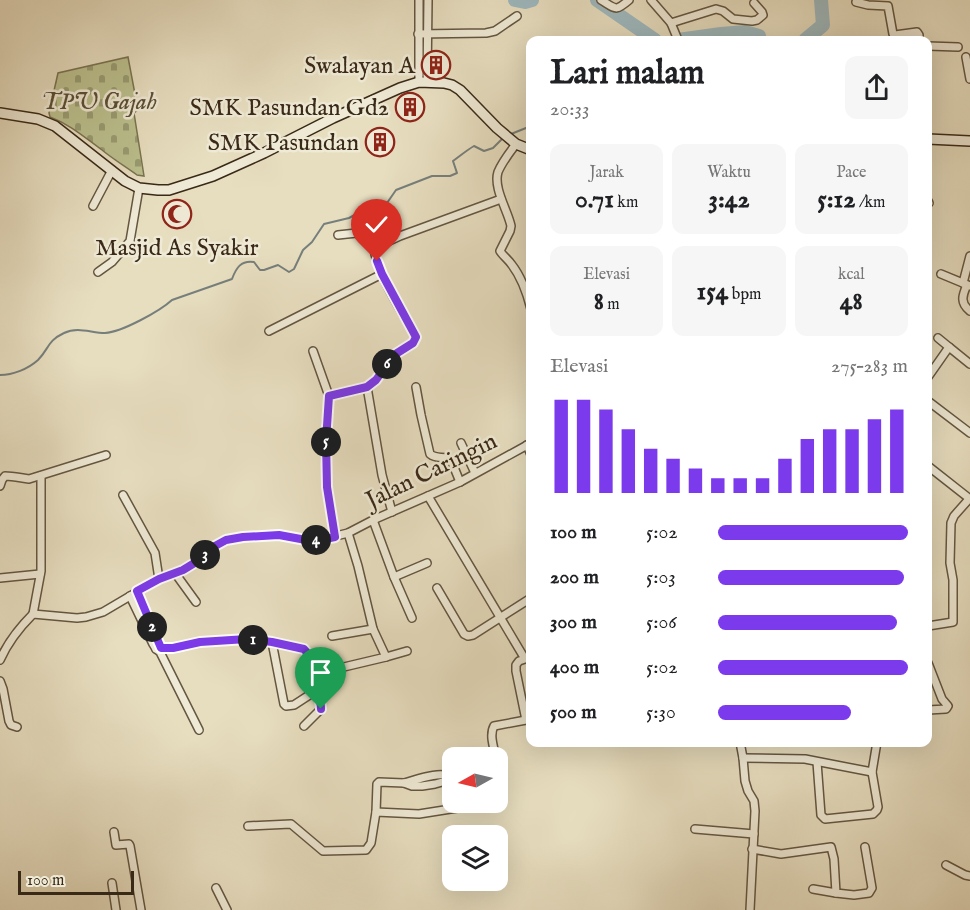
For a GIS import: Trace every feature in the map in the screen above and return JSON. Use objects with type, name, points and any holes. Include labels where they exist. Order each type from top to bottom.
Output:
[{"type":"main road","points":[[0,113],[38,119],[55,126],[125,181],[139,188],[169,190],[213,176],[400,88],[423,82],[452,85],[460,90],[503,133],[526,148]]},
{"type":"main road","points":[[932,139],[970,141]]},
{"type":"street","points":[[419,0],[418,34],[423,82]]},
{"type":"street","points":[[423,82],[428,0]]},
{"type":"street","points":[[602,0],[620,8],[629,0]]},
{"type":"street","points":[[651,0],[671,23],[676,36]]},
{"type":"street","points":[[856,2],[888,6],[893,34],[917,33],[919,36]]},
{"type":"street","points":[[671,23],[716,9],[723,11],[733,19],[757,20],[763,15],[754,3]]},
{"type":"street","points":[[418,34],[486,33],[495,31],[517,16]]},
{"type":"street","points":[[932,46],[958,47]]},
{"type":"street","points":[[966,57],[970,79]]},
{"type":"street","points":[[514,142],[497,174],[498,189],[511,226],[500,251],[514,267],[526,292]]},
{"type":"street","points":[[93,206],[112,170]]},
{"type":"street","points":[[98,272],[112,262],[130,241],[139,188]]},
{"type":"street","points":[[374,248],[501,199]]},
{"type":"street","points":[[329,396],[367,387],[376,380],[394,355],[413,343],[416,337],[382,274],[366,232],[338,235]]},
{"type":"street","points":[[970,256],[962,300],[970,311]]},
{"type":"street","points":[[269,331],[382,274]]},
{"type":"street","points":[[940,274],[966,284]]},
{"type":"street","points":[[938,338],[970,364]]},
{"type":"street","points":[[932,371],[949,347]]},
{"type":"street","points":[[313,351],[329,396],[326,441],[327,487],[335,537]]},
{"type":"street","points":[[367,387],[382,475],[392,512]]},
{"type":"street","points":[[416,387],[430,454],[437,458],[446,457],[451,460],[459,482]]},
{"type":"street","points":[[932,404],[970,433]]},
{"type":"street","points":[[461,443],[475,473]]},
{"type":"street","name":"Jalan Caringin","points":[[33,614],[77,618],[103,612],[159,579],[183,570],[226,540],[279,535],[320,540],[348,533],[459,482],[526,446]]},
{"type":"street","points":[[0,486],[5,476],[29,479],[106,455]]},
{"type":"street","points":[[932,469],[970,499],[954,516],[951,523],[950,563],[953,580],[953,622],[932,625]]},
{"type":"street","points":[[0,660],[14,635],[33,614],[40,574],[41,476]]},
{"type":"street","points":[[123,495],[155,553],[159,579]]},
{"type":"street","points":[[428,496],[525,659],[519,661],[516,671],[526,720],[494,726],[492,734],[494,747]]},
{"type":"street","points":[[373,520],[412,618]]},
{"type":"street","points":[[348,533],[372,629],[386,657]]},
{"type":"street","points":[[394,577],[427,563]]},
{"type":"street","points":[[175,573],[196,602]]},
{"type":"street","points":[[0,578],[40,574]]},
{"type":"street","points":[[437,588],[464,634],[468,636],[526,601]]},
{"type":"street","points":[[137,591],[159,650]]},
{"type":"street","points":[[130,596],[199,730]]},
{"type":"street","points":[[332,636],[372,629]]},
{"type":"street","points":[[159,650],[200,642],[247,639],[304,649],[310,656],[321,709],[304,726]]},
{"type":"street","points":[[272,642],[284,704],[294,705],[317,690]]},
{"type":"street","points":[[327,671],[407,651]]},
{"type":"street","points":[[932,673],[942,699],[948,706],[946,709],[932,710]]},
{"type":"street","points":[[0,681],[9,721],[17,728]]},
{"type":"street","points":[[741,747],[745,781],[754,801],[750,910]]},
{"type":"street","points":[[817,762],[821,815],[825,819],[873,814],[878,807],[872,772],[876,747]]},
{"type":"street","points":[[743,758],[805,759],[872,772]]},
{"type":"street","points":[[248,826],[291,824],[323,851],[366,850],[371,843],[376,812],[377,784],[381,782],[404,783],[422,786],[442,781]]},
{"type":"street","points":[[376,812],[419,814],[442,810]]},
{"type":"street","points":[[695,829],[754,834]]},
{"type":"street","points":[[114,832],[116,844],[129,844],[130,846],[141,910]]},
{"type":"street","points":[[813,889],[854,895],[871,892],[873,888],[865,847]]},
{"type":"street","points":[[752,849],[781,854],[831,848],[836,893]]},
{"type":"street","points":[[946,865],[970,876]]},
{"type":"street","points":[[112,883],[116,910]]},
{"type":"street","points":[[216,888],[227,910]]},
{"type":"green space","name":"TPU Gajah","points":[[128,57],[138,110],[134,113],[144,176],[137,175],[77,132],[50,117],[49,113],[58,73]]},
{"type":"waterway","points":[[515,0],[525,2],[532,0]]},
{"type":"waterway","points":[[597,0],[649,36]]},
{"type":"waterway","points":[[810,36],[823,25],[821,0]]},
{"type":"waterway","points":[[707,36],[745,32],[759,36]]},
{"type":"waterway","points":[[511,134],[526,128]]},
{"type":"waterway","points":[[0,375],[15,373],[30,366],[42,356],[54,339],[64,333],[79,330],[105,333],[121,329],[150,315],[172,300],[232,279],[237,268],[246,262],[254,262],[260,270],[278,265],[289,272],[294,269],[303,250],[312,242],[324,224],[349,218],[387,203],[396,190],[432,176],[450,176],[457,173],[453,161],[474,146],[484,151],[493,148],[503,138]]},
{"type":"place","name":"Swalayan A","points":[[436,65]]},
{"type":"place","name":"SMK Pasundan Gd2","points":[[410,107]]},
{"type":"place","name":"SMK Pasundan","points":[[380,142]]},
{"type":"place","name":"Masjid As Syakir","points":[[177,214]]},
{"type":"route","points":[[321,709],[310,656],[304,649],[247,639],[200,642],[173,648],[161,648],[137,591],[183,570],[226,540],[279,535],[306,540],[335,537],[327,487],[326,441],[329,396],[367,387],[376,380],[394,355],[413,343],[416,337],[377,261]]}]
